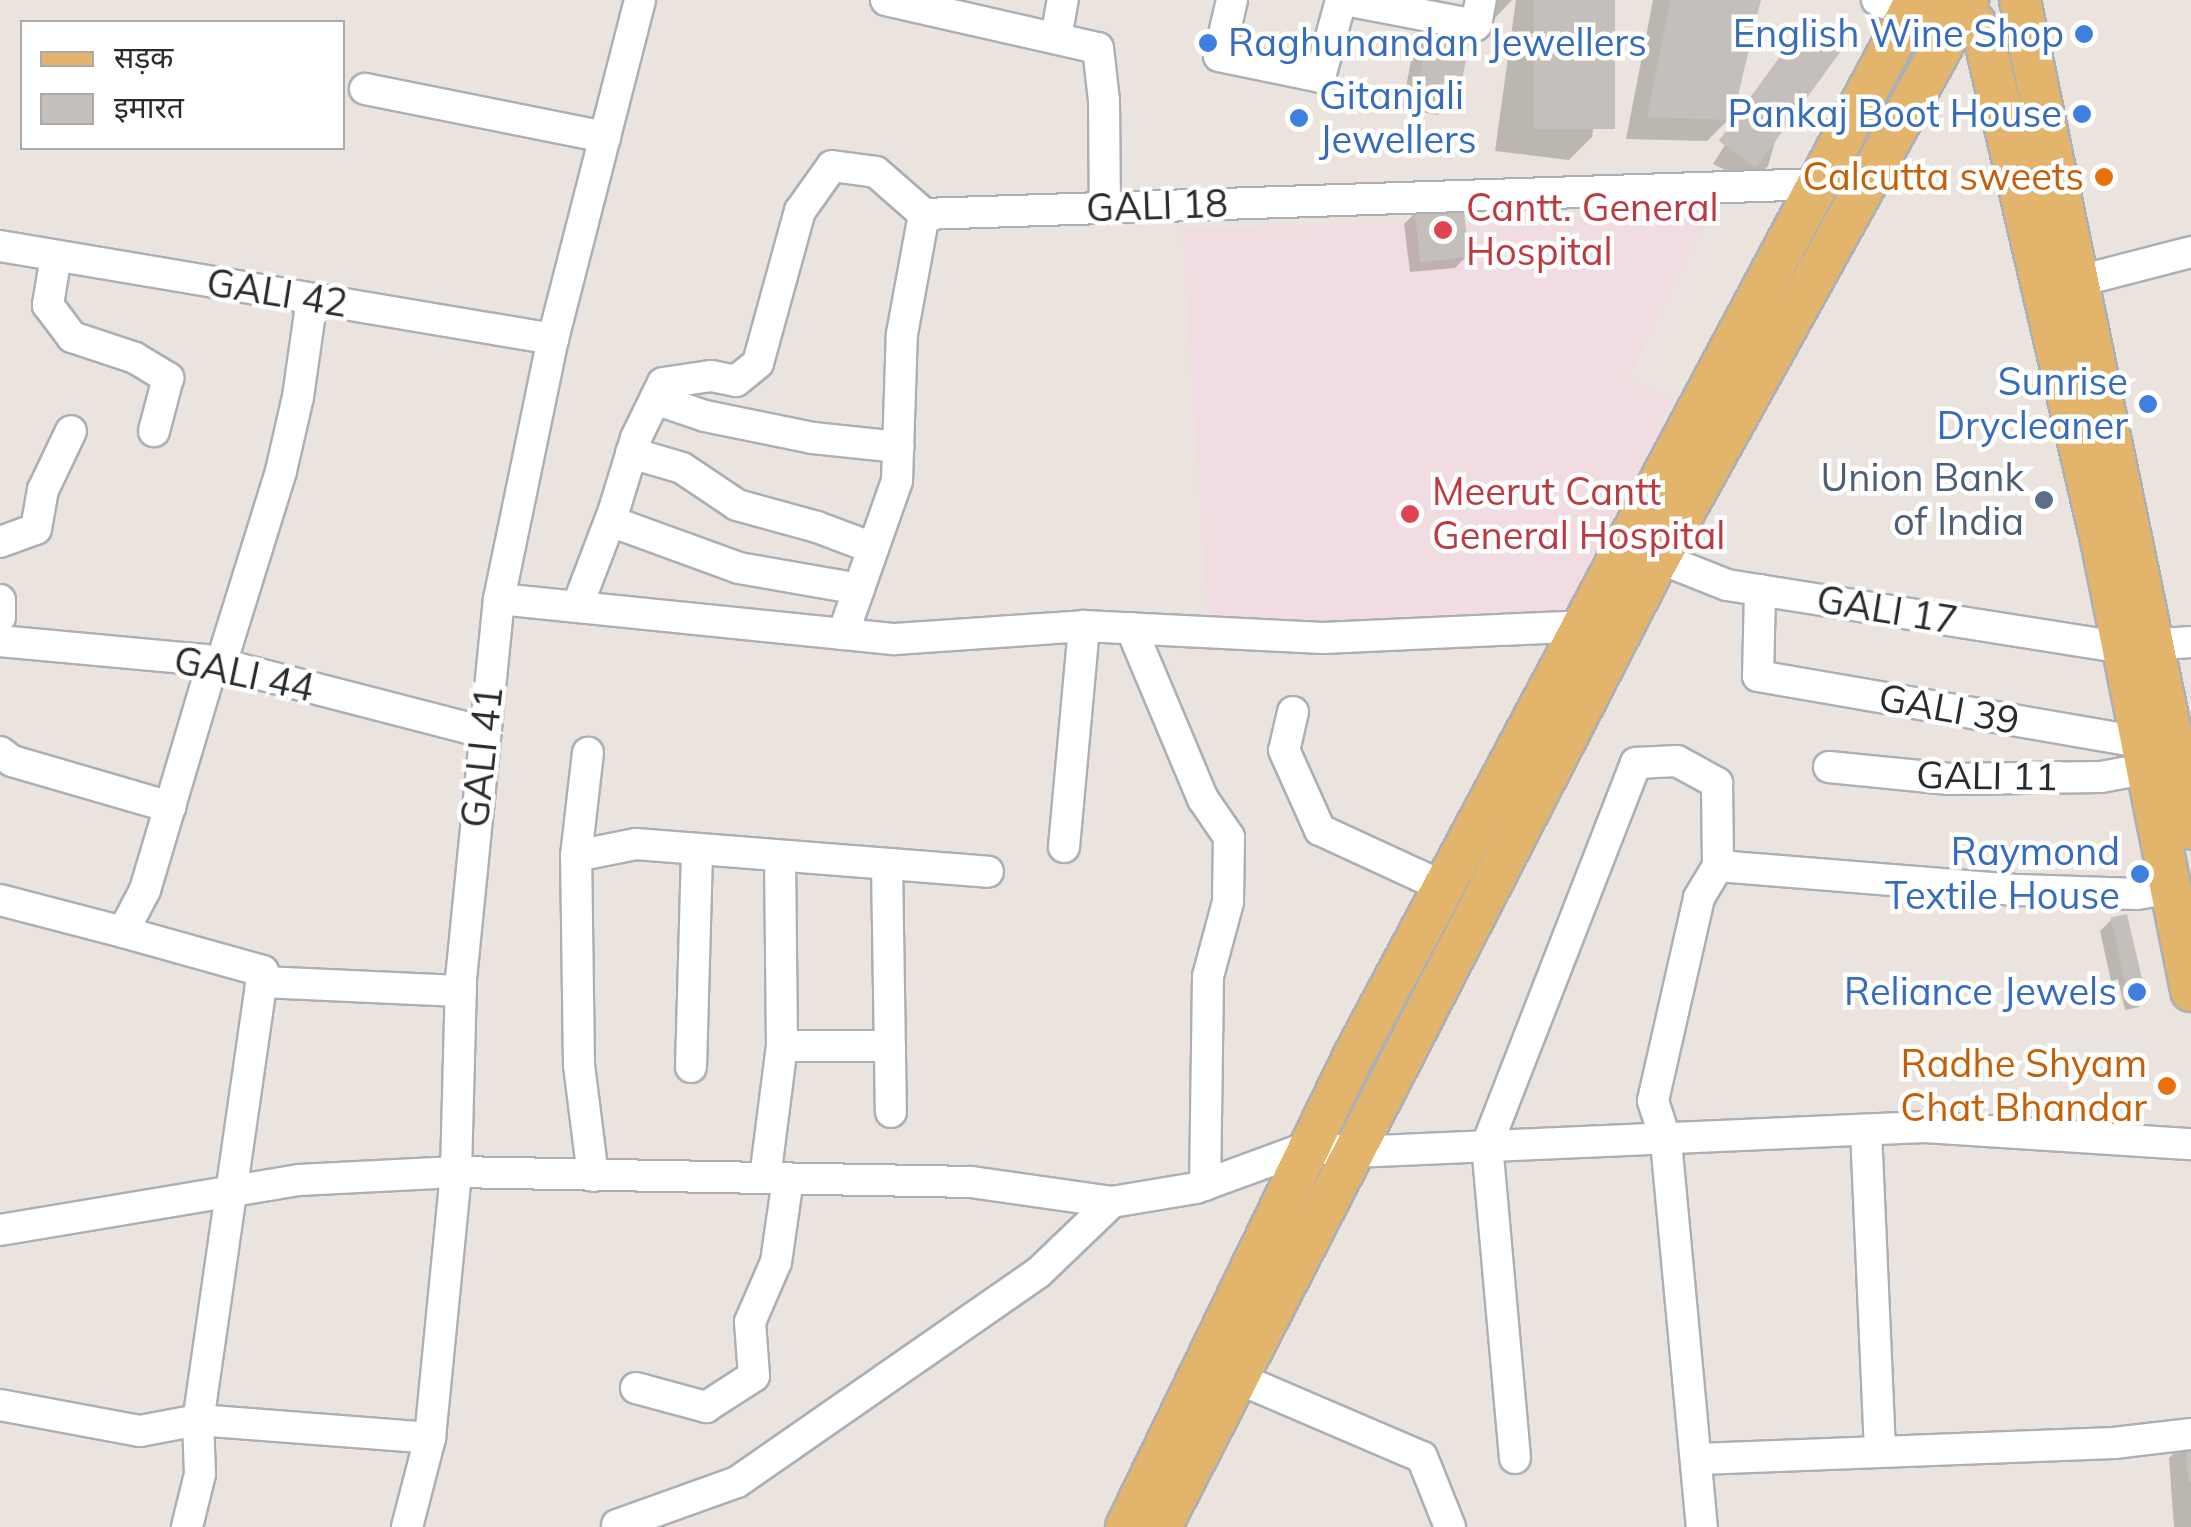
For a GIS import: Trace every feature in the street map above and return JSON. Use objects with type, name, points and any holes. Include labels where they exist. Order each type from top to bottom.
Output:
[{"type":"main road","points":[[2020,0],[2134,544],[2142,755],[2191,991]]},
{"type":"main road","points":[[1126,1527],[1308,1147],[1820,184],[1901,4],[1964,9],[1984,38],[2101,540],[2191,829]]},
{"type":"main road","points":[[1161,1527],[1659,558],[1964,9]]},
{"type":"street","name":"GALI 41","points":[[408,1527],[430,1438],[456,1172],[461,991],[499,599],[554,339],[640,0]]},
{"type":"street","points":[[886,0],[1098,48],[1104,100],[1105,208]]},
{"type":"street","points":[[1056,38],[1062,0]]},
{"type":"street","points":[[1232,0],[1220,56],[1320,77],[1343,0],[1476,25],[1481,0]]},
{"type":"street","points":[[365,89],[605,136]]},
{"type":"street","points":[[577,607],[631,453],[663,383],[712,376],[736,381],[758,363],[800,211],[832,166],[876,172],[924,214],[902,334],[897,480],[843,634]]},
{"type":"street","name":"GALI 18","points":[[924,214],[1820,184]]},
{"type":"street","name":"GALI 42","points":[[0,246],[554,339]]},
{"type":"street","points":[[2079,281],[2191,252]]},
{"type":"street","points":[[56,256],[48,305],[72,337],[135,358],[168,378],[154,430]]},
{"type":"street","points":[[124,932],[145,890],[281,471],[298,398],[312,298]]},
{"type":"street","points":[[655,398],[705,416],[813,438],[899,447]]},
{"type":"street","points":[[0,542],[36,528],[42,490],[71,431]]},
{"type":"street","points":[[631,453],[682,468],[737,505],[818,526],[873,548]]},
{"type":"street","points":[[610,521],[739,568],[859,589]]},
{"type":"street","name":"GALI 17","points":[[1659,558],[1727,584],[1760,590],[2135,647],[2191,642]]},
{"type":"street","name":"GALI 39","points":[[1760,590],[1758,676],[2142,755]]},
{"type":"street","points":[[499,599],[894,639],[1084,626],[1324,638],[1584,626]]},
{"type":"street","points":[[0,600],[0,617]]},
{"type":"street","points":[[1064,847],[1084,626]]},
{"type":"street","points":[[1131,628],[1203,799],[1229,837],[1228,902],[1208,976],[1205,1185]]},
{"type":"street","name":"GALI 44","points":[[0,640],[217,663],[484,732]]},
{"type":"street","points":[[1292,712],[1284,750],[1320,830],[1444,887]]},
{"type":"street","points":[[0,752],[12,760],[170,807]]},
{"type":"street","points":[[588,753],[576,856],[579,1065],[593,1176]]},
{"type":"street","name":"GALI 11","points":[[1828,767],[1948,779],[2101,777],[2142,755]]},
{"type":"street","points":[[1515,1458],[1487,1145],[1636,763],[1677,761],[1717,783],[1718,866],[1699,898],[1653,1100],[1666,1140],[1699,1458],[1702,1527]]},
{"type":"street","points":[[576,856],[636,844],[988,872]]},
{"type":"street","points":[[691,1067],[697,849]]},
{"type":"street","points":[[636,1388],[706,1407],[754,1376],[750,1322],[776,1262],[782,1046],[780,856]]},
{"type":"street","points":[[888,864],[891,1112]]},
{"type":"street","points":[[1718,866],[2018,890],[2136,894],[2169,889]]},
{"type":"street","points":[[0,900],[263,971],[198,1420],[200,1474],[188,1527]]},
{"type":"street","points":[[261,982],[461,991]]},
{"type":"street","points":[[782,1046],[890,1046]]},
{"type":"street","points":[[0,1230],[299,1180],[456,1172],[971,1182],[1112,1202],[1205,1185],[1308,1147],[1354,1152],[1925,1127],[2191,1144]]},
{"type":"street","points":[[1866,1130],[1880,1451]]},
{"type":"street","points":[[616,1526],[737,1482],[1038,1273],[1112,1202]]},
{"type":"street","points":[[1235,1377],[1422,1457],[1450,1527]]},
{"type":"street","points":[[0,1405],[140,1431],[198,1420],[430,1438]]},
{"type":"street","points":[[1699,1458],[2114,1443],[2191,1434]]},
{"type":"shaded area","name":"Meerut Cantt General Hospital","points":[[1711,211],[1628,379],[1672,401],[1558,639],[1208,626],[1182,229]]},
{"type":"building","points":[[1534,0],[1615,0],[1615,129],[1534,129]]},
{"type":"building","points":[[1670,0],[1761,0],[1732,120],[1647,117]]},
{"type":"building","points":[[1808,18],[1845,45],[1756,168],[1719,141]]},
{"type":"building","points":[[1431,20],[1472,28],[1458,100],[1417,92]]},
{"type":"building","points":[[1463,205],[1469,257],[1421,263],[1414,211]]},
{"type":"building","points":[[2127,914],[2147,1003],[2131,1006],[2110,918]]},
{"type":"building","points":[[2191,1438],[2191,1482],[2188,1482],[2185,1439]]},
{"type":"place","name":"English Wine Shop","points":[[2084,34]]},
{"type":"place","name":"Raghunandan Jewellers","points":[[1208,43]]},
{"type":"place","name":"Pankaj Boot House","points":[[2082,114]]},
{"type":"place","name":"Gitanjali Jewellers","points":[[1299,118]]},
{"type":"place","name":"Calcutta sweets","points":[[2104,177]]},
{"type":"place","name":"Cantt. General Hospital","points":[[1443,230]]},
{"type":"place","name":"Sunrise Drycleaner","points":[[2148,404]]},
{"type":"place","name":"Union Bank of India","points":[[2044,500]]},
{"type":"place","name":"Meerut Cantt General Hospital","points":[[1410,514]]},
{"type":"place","name":"Raymond Textile House","points":[[2140,874]]},
{"type":"place","name":"Reliance Jewels","points":[[2137,992]]},
{"type":"place","name":"Radhe Shyam Chat Bhandar","points":[[2167,1086]]}]
